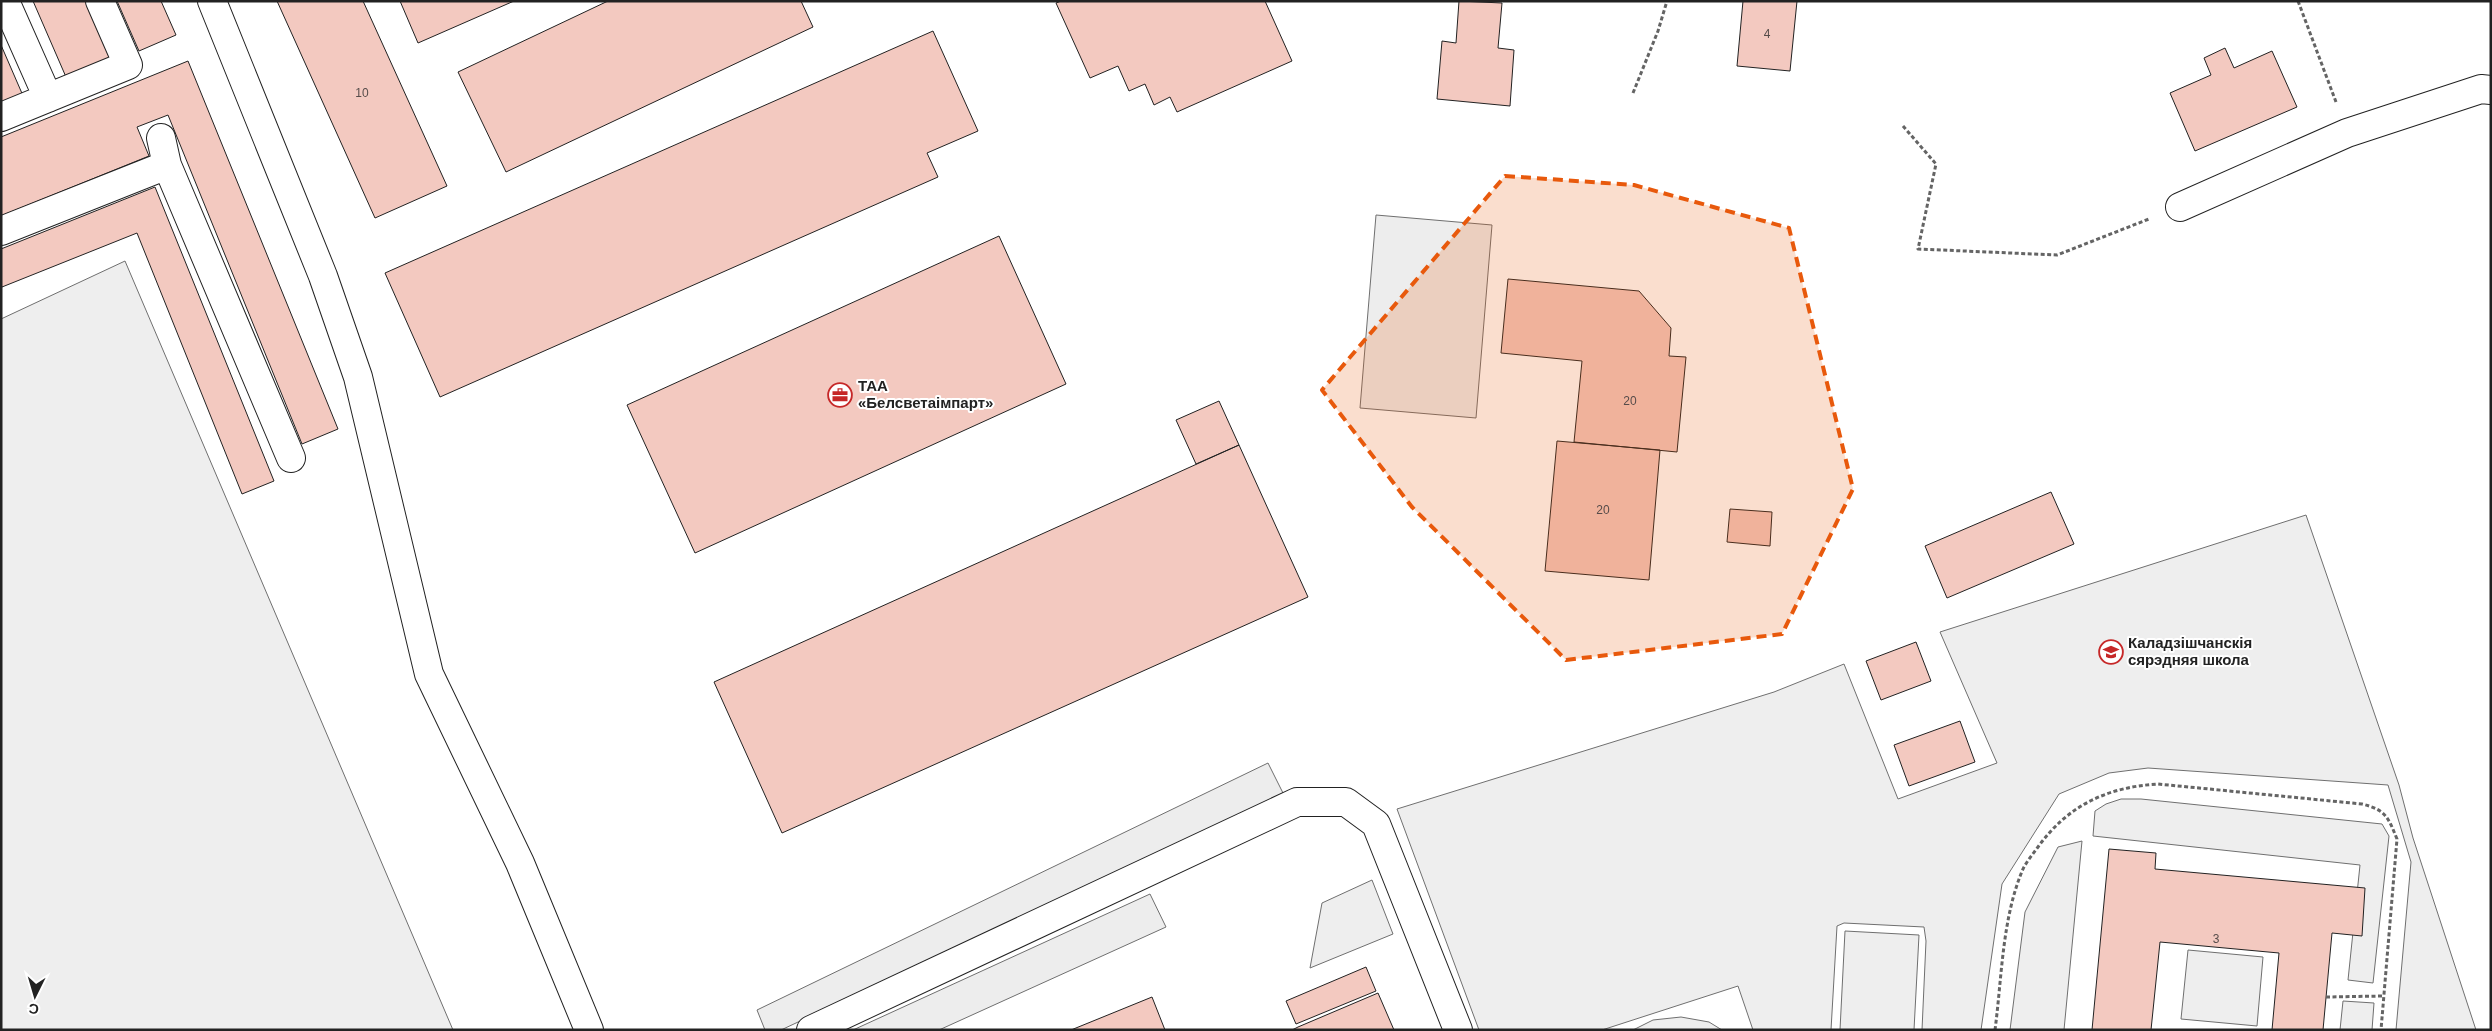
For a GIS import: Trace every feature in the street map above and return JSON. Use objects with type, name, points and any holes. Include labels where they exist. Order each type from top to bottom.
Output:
[{"type":"street","points":[[5,1],[48,98]]},
{"type":"street","points":[[1,117],[128,65],[100,1]]},
{"type":"street","points":[[212,1],[323,276],[358,377],[429,674],[520,863],[589,1030]]},
{"type":"street","points":[[2180,207],[2348,134],[2481,89],[2491,90]]},
{"type":"street","points":[[161,138],[167,165],[291,458]]},
{"type":"street","points":[[1,231],[167,165]]},
{"type":"street","points":[[811,1030],[1297,802],[1346,802],[1376,824],[1458,1030]]},
{"type":"path","points":[[1633,92],[1658,31],[1667,1]]},
{"type":"path","points":[[2298,1],[2348,134]]},
{"type":"path","points":[[1903,126],[1936,164],[1918,249],[2057,255],[2180,207]]},
{"type":"path","points":[[1995,1030],[2010,912],[2024,868],[2050,829],[2090,799],[2130,786],[2158,784],[2362,804],[2380,808],[2389,818],[2397,840],[2381,1030]]},
{"type":"path","points":[[2326,997],[2384,996]]},
{"type":"highlighted area","points":[[1505,176],[1634,185],[1789,228],[1853,489],[1782,634],[1566,660],[1412,507],[1322,390]]},
{"type":"shaded area","points":[[1376,215],[1492,225],[1476,418],[1360,408]]},
{"type":"shaded area","points":[[125,261],[453,1030],[1,1030],[1,319]]},
{"type":"shaded area","name":"Каладзішчанскія сярэдняя школа","points":[[2306,515],[2399,785],[2413,838],[2476,1030],[2396,1030],[2411,862],[2388,785],[2148,768],[2109,773],[2059,794],[2002,884],[1981,1030],[1922,1030],[1926,941],[1924,927],[1844,923],[1837,926],[1831,1030],[1753,1030],[1738,986],[1602,1030],[1479,1030],[1397,809],[1774,692],[1844,664],[1898,799],[1997,763],[1940,632]]},
{"type":"shaded area","points":[[1268,763],[1284,795],[781,1030],[765,1030],[757,1010]]},
{"type":"shaded area","points":[[2121,799],[2141,799],[2382,824],[2389,836],[2373,983],[2348,980],[2360,865],[2093,836],[2095,811],[2106,804]]},
{"type":"shaded area","points":[[2082,841],[2064,1030],[2010,1030],[2025,912],[2058,847]]},
{"type":"shaded area","points":[[1372,880],[1393,934],[1310,968],[1322,903]]},
{"type":"shaded area","points":[[1150,894],[1166,927],[939,1030],[853,1030]]},
{"type":"shaded area","points":[[1845,931],[1919,935],[1914,1030],[1840,1030]]},
{"type":"shaded area","points":[[2188,950],[2263,957],[2257,1026],[2181,1019]]},
{"type":"shaded area","points":[[2343,1001],[2374,1003],[2372,1030],[2340,1030]]},
{"type":"shaded area","points":[[1681,1017],[1709,1022],[1722,1030],[1633,1030],[1653,1020]]},
{"type":"building","points":[[33,1],[87,1],[111,57],[66,77]]},
{"type":"building","points":[[117,1],[161,1],[176,35],[139,51]]},
{"type":"building","points":[[277,1],[363,1],[447,186],[375,218]]},
{"type":"building","points":[[400,1],[514,1],[418,43]]},
{"type":"building","points":[[608,1],[801,1],[813,27],[506,172],[458,72]]},
{"type":"building","points":[[1061,1],[1265,1],[1292,61],[1177,112],[1170,97],[1154,105],[1145,84],[1129,91],[1118,66],[1090,78],[1056,3]]},
{"type":"building","points":[[1459,1],[1502,3],[1498,48],[1514,50],[1510,106],[1437,99],[1442,41],[1456,43]]},
{"type":"building","points":[[1743,1],[1797,1],[1790,71],[1737,66]]},
{"type":"building","points":[[933,31],[978,131],[927,153],[938,177],[440,397],[385,273]]},
{"type":"building","points":[[1,45],[24,98],[1,108]]},
{"type":"building","points":[[2225,48],[2234,68],[2272,51],[2297,107],[2195,151],[2170,93],[2211,75],[2204,58]]},
{"type":"building","points":[[188,61],[338,429],[302,444],[168,115],[137,127],[149,156],[1,216],[1,137]]},
{"type":"building","points":[[155,187],[274,481],[242,494],[137,233],[2,287],[1,285],[1,249]]},
{"type":"building","points":[[999,236],[1066,384],[695,553],[627,405]]},
{"type":"building","points":[[1508,279],[1639,291],[1671,328],[1669,356],[1686,357],[1677,452],[1574,442],[1582,361],[1501,353]]},
{"type":"building","points":[[1219,401],[1239,445],[1196,464],[1176,420]]},
{"type":"building","points":[[1557,441],[1660,450],[1649,580],[1545,571]]},
{"type":"building","points":[[1239,445],[1308,597],[782,833],[714,682]]},
{"type":"building","points":[[2051,492],[2074,544],[1947,598],[1925,546]]},
{"type":"building","points":[[1730,509],[1772,512],[1770,546],[1727,542]]},
{"type":"building","points":[[1916,642],[1931,681],[1881,700],[1866,661]]},
{"type":"building","points":[[1960,721],[1975,762],[1909,786],[1894,745]]},
{"type":"building","points":[[2109,849],[2156,853],[2155,869],[2365,888],[2362,936],[2332,933],[2323,1030],[2272,1030],[2279,953],[2160,942],[2151,1030],[2092,1030]]},
{"type":"building","points":[[1366,967],[1376,991],[1296,1024],[1286,1001]]},
{"type":"building","points":[[1378,993],[1394,1030],[1292,1030],[1298,1027]]},
{"type":"building","points":[[1152,997],[1165,1030],[1071,1030]]},
{"type":"place","name":"ТАА «Белсветаімпарт»","points":[[840,395]]},
{"type":"place","name":"Каладзішчанскія сярэдняя школа","points":[[2111,652]]}]
